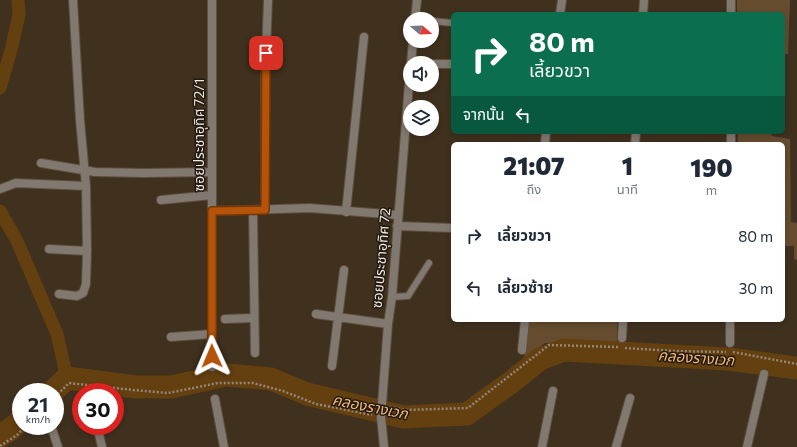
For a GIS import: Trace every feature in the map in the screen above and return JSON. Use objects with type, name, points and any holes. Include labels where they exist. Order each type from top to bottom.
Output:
[{"type":"street","points":[[59,294],[77,296],[83,293],[86,284],[86,186],[72,0]]},
{"type":"street","name":"ซอยประชาอุทิศ 72/1","points":[[212,0],[212,367]]},
{"type":"street","points":[[265,210],[265,80],[268,0]]},
{"type":"street","points":[[416,12],[417,0]]},
{"type":"street","points":[[560,12],[562,0]]},
{"type":"street","points":[[643,12],[644,0]]},
{"type":"street","points":[[731,0],[731,12]]},
{"type":"street","points":[[346,212],[364,37]]},
{"type":"street","points":[[439,64],[451,64]]},
{"type":"street","name":"ซอยประชาอุทิศ 72","points":[[384,447],[381,417],[382,401],[408,92]]},
{"type":"street","points":[[41,163],[95,172],[212,172]]},
{"type":"street","points":[[0,189],[16,183],[86,186]]},
{"type":"street","points":[[161,200],[212,195]]},
{"type":"street","points":[[212,211],[310,208],[398,215]]},
{"type":"street","points":[[253,210],[254,353]]},
{"type":"street","points":[[397,226],[451,228]]},
{"type":"street","points":[[49,249],[87,251]]},
{"type":"street","points":[[332,366],[344,270]]},
{"type":"street","points":[[316,314],[388,324]]},
{"type":"street","points":[[225,318],[254,318]]},
{"type":"street","points":[[522,350],[525,322]]},
{"type":"street","points":[[622,338],[623,322]]},
{"type":"street","points":[[730,322],[730,343]]},
{"type":"street","points":[[171,337],[212,334]]},
{"type":"street","points":[[747,447],[764,374]]},
{"type":"street","points":[[542,447],[553,391]]},
{"type":"street","points":[[616,447],[630,398]]},
{"type":"street","points":[[215,399],[224,447]]},
{"type":"street","points":[[54,435],[58,447]]},
{"type":"street","points":[[99,435],[102,447]]},
{"type":"lane","points":[[439,22],[451,23]]},
{"type":"lane","points":[[392,297],[408,296],[429,262]]},
{"type":"path","points":[[382,401],[404,410],[468,408],[549,346],[734,352],[797,364]]},
{"type":"path","points":[[64,388],[69,383],[168,393],[218,383],[253,383],[283,391],[316,404],[381,417]]},
{"type":"path","points":[[0,446],[16,435]]},
{"type":"shaded area","points":[[737,0],[790,0],[788,54],[785,54],[785,12],[737,12]]},
{"type":"shaded area","points":[[738,134],[772,134],[772,136],[790,139],[791,222],[797,223],[797,260],[794,259],[794,246],[785,246],[785,142],[738,142]]},
{"type":"shaded area","points":[[528,322],[617,322],[617,344],[545,343],[524,360]]},
{"type":"waterway","points":[[0,88],[19,15],[18,0]]},
{"type":"waterway","points":[[0,211],[17,241],[57,334],[67,378]]},
{"type":"waterway","name":"คลองรางเวก","points":[[62,383],[67,378],[136,387],[171,387],[226,375],[271,379],[307,394],[404,417],[467,414],[540,359],[564,350],[728,359],[797,368]]},
{"type":"waterway","name":"คลองรางเวก","points":[[0,436],[12,428]]},
{"type":"route","points":[[212,356],[212,211],[265,210],[266,53]]}]
